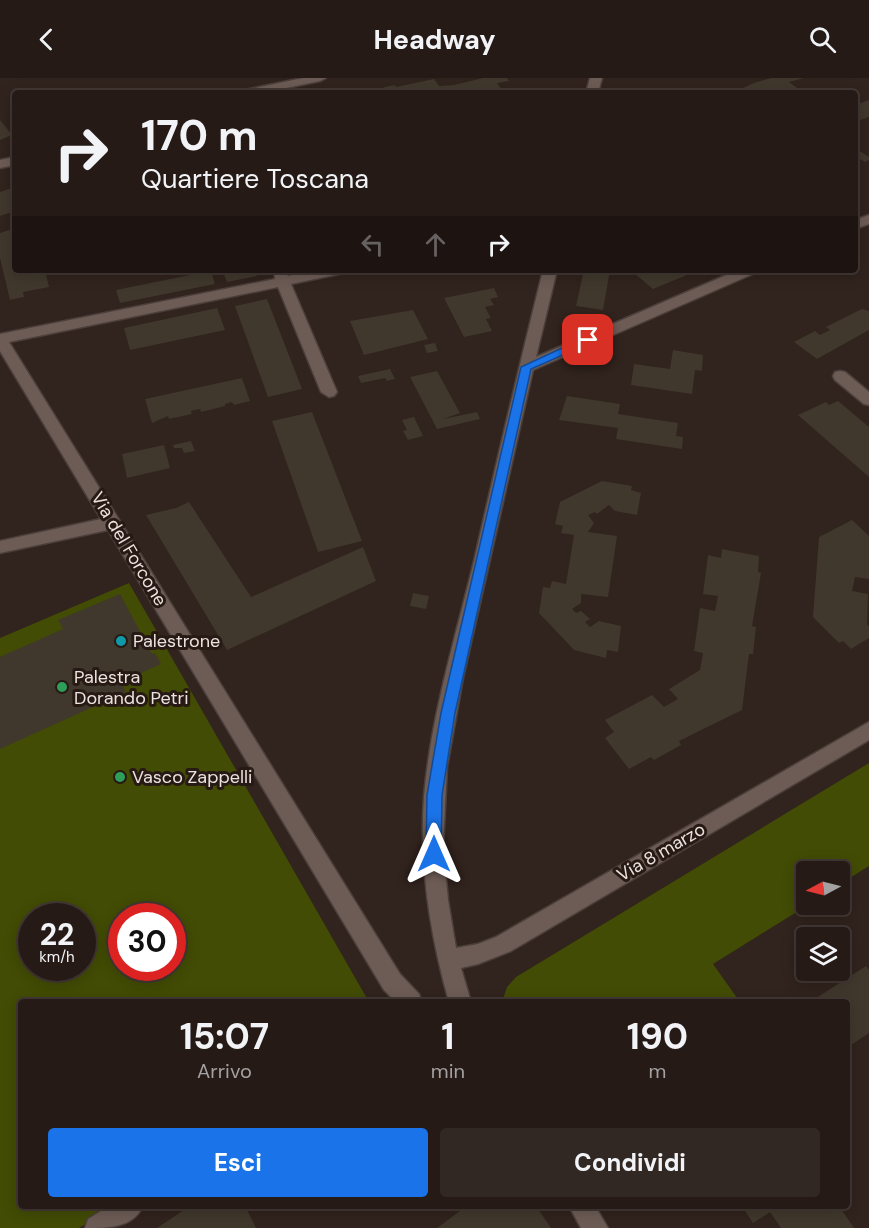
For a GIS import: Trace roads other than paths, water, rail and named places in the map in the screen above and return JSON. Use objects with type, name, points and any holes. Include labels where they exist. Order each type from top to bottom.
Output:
[{"type":"street","points":[[260,90],[320,78]]},
{"type":"street","points":[[0,339],[280,276],[310,273]]},
{"type":"street","points":[[459,999],[448,960],[435,868],[435,795],[448,713],[549,273]]},
{"type":"street","points":[[526,367],[743,273]]},
{"type":"street","points":[[280,276],[328,392]]},
{"type":"street","name":"Via del Forcone","points":[[0,339],[392,982],[408,999]]},
{"type":"street","points":[[840,376],[869,400]]},
{"type":"street","points":[[0,547],[114,523]]},
{"type":"street","name":"Via 8 marzo","points":[[448,960],[478,954],[503,944],[869,730]]},
{"type":"street","points":[[96,1228],[126,1209]]},
{"type":"street","points":[[583,1209],[596,1228]]},
{"type":"place","name":"Palestrone","points":[[121,641]]},
{"type":"place","name":"Palestra Dorando Petri","points":[[62,687]]},
{"type":"place","name":"Vasco Zappelli","points":[[120,777]]}]
